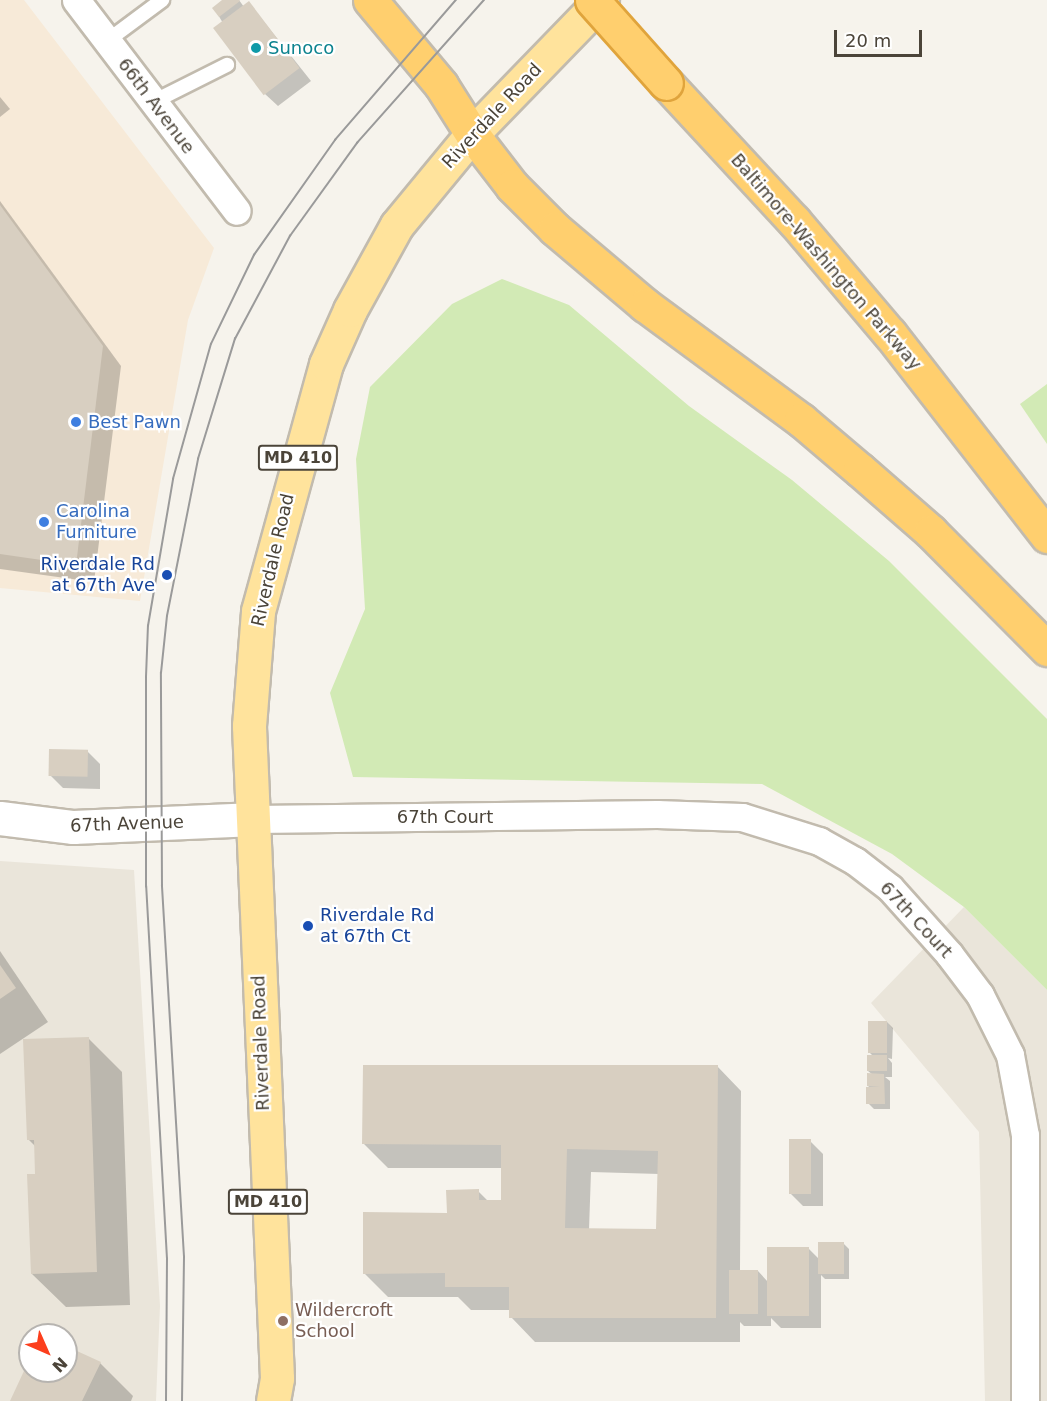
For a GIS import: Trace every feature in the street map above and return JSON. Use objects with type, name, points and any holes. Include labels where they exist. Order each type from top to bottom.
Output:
[{"type":"highway","points":[[370,0],[441,85],[472,134],[512,186],[555,229],[645,305],[768,395],[860,470],[954,554],[1047,649]]},
{"type":"highway","name":"Baltimore-Washington Parkway","points":[[592,0],[794,220],[890,334],[1047,536]]},
{"type":"main road","name":"Riverdale Road","points":[[273,1401],[277,1378],[259,1003],[255,819],[249,726],[258,611],[308,422],[326,364],[350,310],[397,225],[472,134],[602,0]]},
{"type":"street","name":"66th Avenue","points":[[76,0],[237,211]]},
{"type":"street","name":"67th Court","points":[[255,819],[657,814],[742,818],[780,826],[855,861],[890,888],[949,954],[980,995],[1010,1055],[1025,1134],[1025,1401]]},
{"type":"street","name":"67th Avenue","points":[[0,818],[73,827],[255,819]]},
{"type":"lane","points":[[106,41],[157,1]]},
{"type":"lane","points":[[153,102],[227,65]]},
{"type":"shaded area","points":[[0,0],[24,0],[214,248],[188,320],[140,601],[0,588]]},
{"type":"shaded area","points":[[0,861],[134,870],[160,1306],[156,1401],[0,1401]]},
{"type":"shaded area","points":[[964,907],[1047,990],[1047,1401],[985,1401],[979,1132],[871,1003]]},
{"type":"green space","points":[[502,279],[569,305],[689,406],[792,480],[889,561],[1047,719],[1047,990],[964,907],[892,854],[762,784],[353,777],[330,693],[365,609],[356,459],[370,387],[452,304]]},
{"type":"green space","points":[[1047,384],[1047,444],[1020,404]]},
{"type":"building","points":[[222,0],[240,1],[219,17],[212,8]]},
{"type":"building","name":"Sunoco","points":[[249,1],[300,68],[264,95],[213,28]]},
{"type":"building","points":[[0,205],[103,346],[76,565],[0,554]]},
{"type":"building","points":[[49,749],[88,750],[88,777],[49,776]]},
{"type":"building","points":[[0,965],[16,988],[0,999]]},
{"type":"building","points":[[868,1021],[887,1021],[887,1053],[868,1053]]},
{"type":"building","points":[[89,1037],[97,1272],[31,1274],[27,1174],[35,1174],[34,1140],[27,1140],[23,1039]]},
{"type":"building","points":[[867,1055],[887,1055],[887,1071],[867,1071]]},
{"type":"building","points":[[363,1065],[718,1065],[716,1318],[509,1318],[509,1287],[445,1287],[445,1273],[363,1274],[363,1212],[447,1213],[446,1190],[479,1189],[479,1200],[501,1200],[501,1145],[362,1144]],"holes":[[[567,1149],[658,1151],[656,1229],[565,1228]]]},
{"type":"building","points":[[867,1073],[884,1074],[885,1104],[866,1104],[866,1087],[880,1087],[867,1086]]},
{"type":"building","points":[[789,1139],[811,1139],[811,1194],[789,1194]]},
{"type":"building","points":[[818,1242],[844,1242],[844,1274],[818,1274]]},
{"type":"building","points":[[767,1247],[809,1247],[809,1316],[767,1316]]},
{"type":"building","points":[[729,1270],[758,1270],[758,1314],[729,1314]]},
{"type":"building","points":[[78,1351],[101,1362],[82,1401],[10,1401],[18,1383],[78,1383]]},
{"type":"tram line","points":[[166,1401],[167,1259],[146,887],[146,677],[148,626],[173,479],[211,344],[254,255],[335,140],[456,0]]},
{"type":"tram line","points":[[182,1401],[184,1257],[162,886],[161,673],[167,616],[198,459],[235,339],[290,236],[357,143],[484,0]]},
{"type":"place","name":"Sunoco","points":[[256,48]]},
{"type":"place","name":"Best Pawn","points":[[76,422]]},
{"type":"place","name":"Carolina Furniture","points":[[44,522]]},
{"type":"place","name":"Riverdale Rd at 67th Ave","points":[[167,575]]},
{"type":"place","name":"Riverdale Rd at 67th Ct","points":[[308,926]]},
{"type":"place","name":"Wildercroft School","points":[[283,1321]]}]
